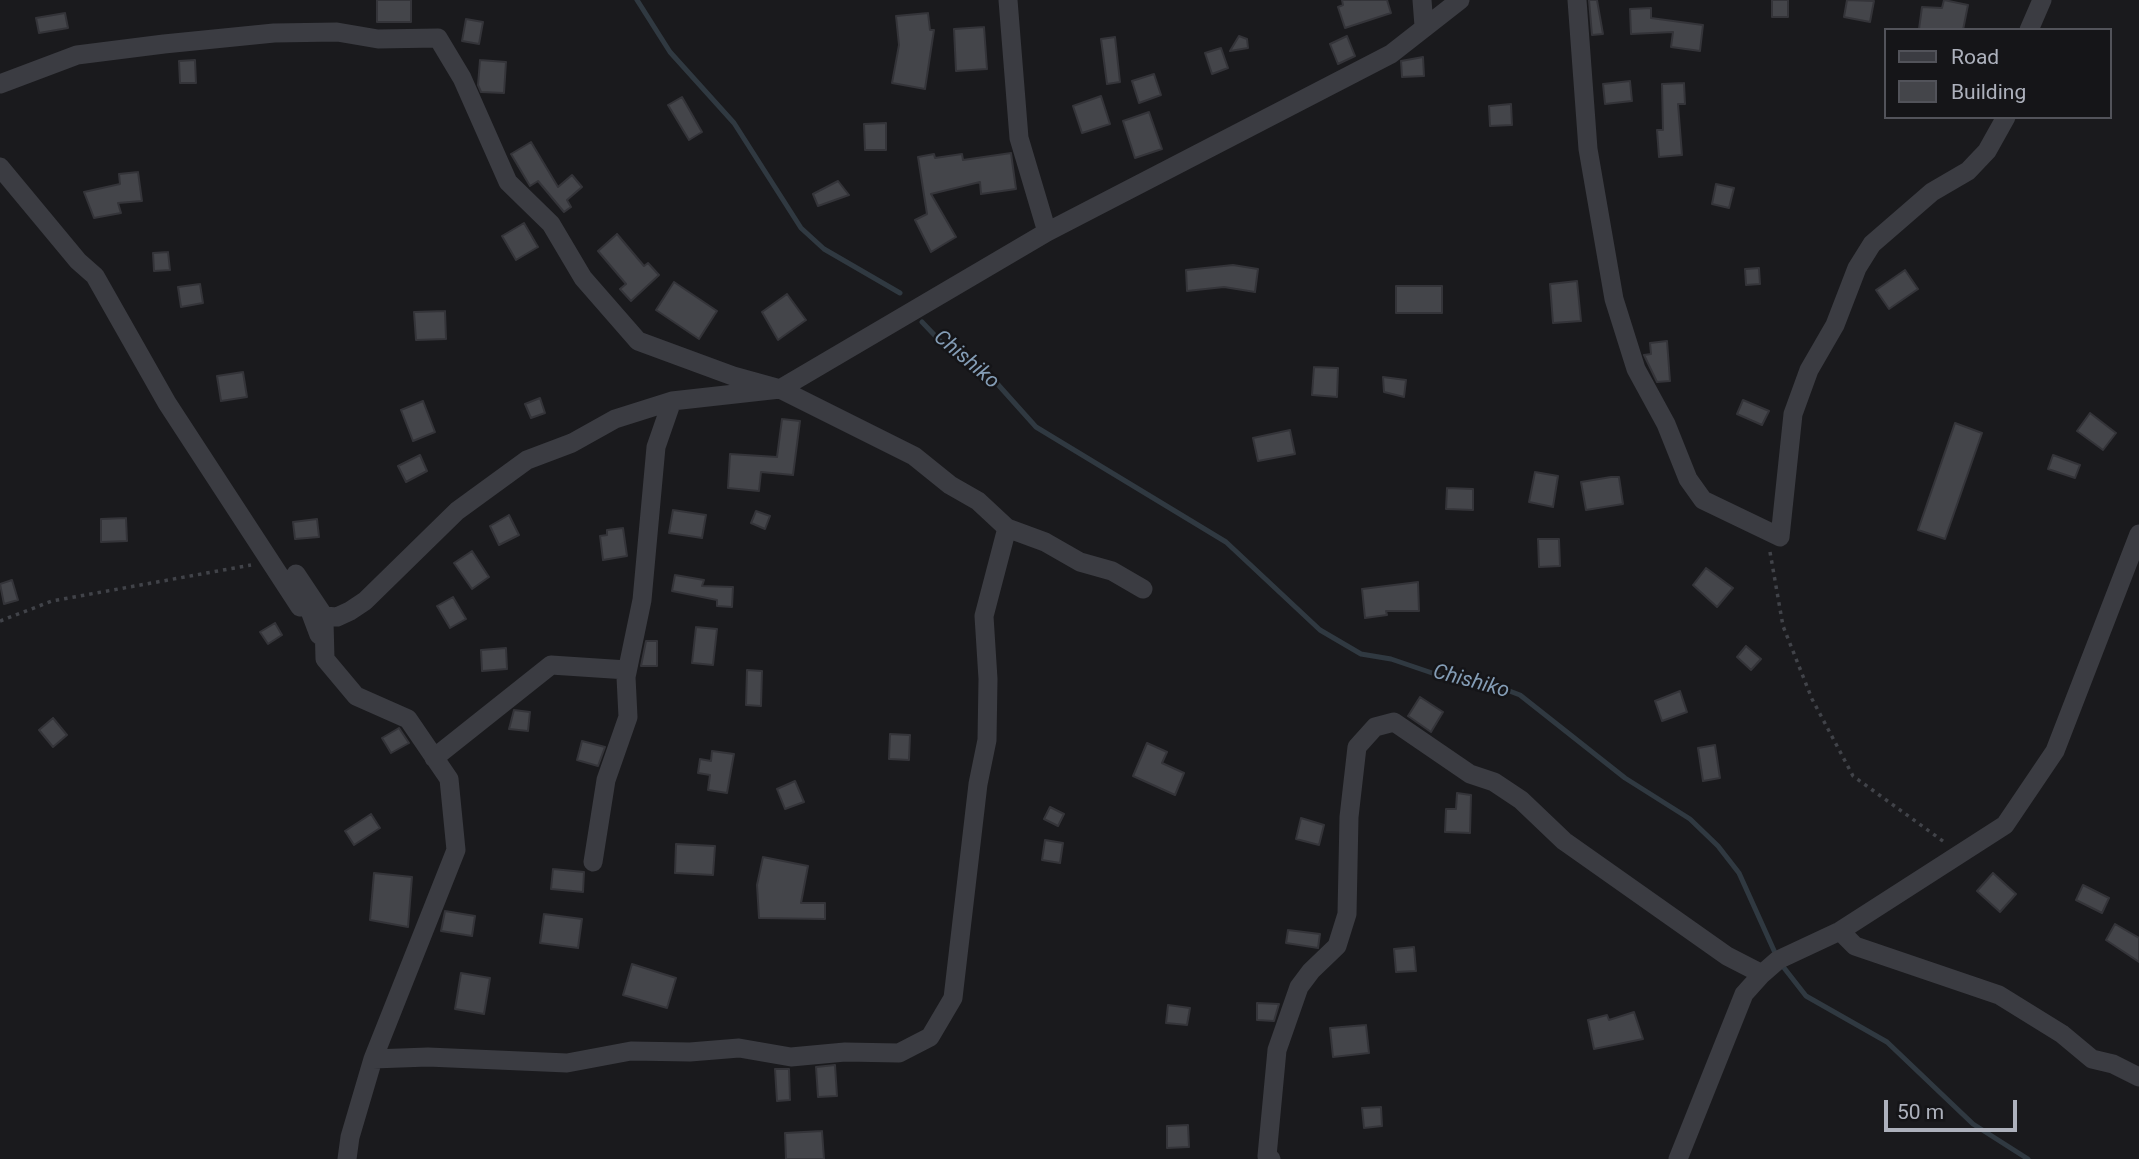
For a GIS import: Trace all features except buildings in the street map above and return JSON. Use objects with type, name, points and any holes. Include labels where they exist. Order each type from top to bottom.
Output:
[{"type":"street","points":[[1008,0],[1019,138],[1047,232]]},
{"type":"street","points":[[1422,0],[1424,26]]},
{"type":"street","points":[[324,616],[337,617],[365,601],[457,510],[527,460],[572,443],[615,419],[672,401],[780,389],[1047,232],[1391,54],[1460,0]]},
{"type":"street","points":[[1577,0],[1588,149],[1614,299],[1636,369],[1665,424],[1688,479],[1703,500],[1780,537],[1793,414],[1809,370],[1824,339],[1835,325],[1857,268],[1872,244],[1932,192],[1968,171],[1987,151],[2005,119]]},
{"type":"street","points":[[2030,28],[2042,0]]},
{"type":"street","points":[[0,84],[76,55],[164,44],[324,32],[378,39],[438,38],[462,78],[508,182],[551,224],[583,278],[638,341],[733,376],[780,389],[914,456],[950,485],[978,501],[1007,528],[1045,542],[1080,562],[1112,571],[1143,589]]},
{"type":"street","points":[[0,167],[78,261],[95,276],[174,414],[319,635],[296,574],[324,616],[325,659],[356,696],[408,719],[449,779],[456,850],[373,1059],[350,1137],[347,1159]]},
{"type":"street","points":[[593,862],[606,780],[628,717],[627,670],[642,600],[656,447],[672,401]]},
{"type":"street","points":[[373,1059],[428,1057],[567,1063],[631,1051],[690,1052],[739,1048],[791,1057],[845,1052],[899,1053],[930,1037],[953,998],[978,784],[987,740],[988,679],[984,616],[1007,528]]},
{"type":"street","points":[[1678,1159],[1744,994],[1762,974],[1779,960],[1840,932],[2005,824],[2055,751],[2139,534]]},
{"type":"street","points":[[434,758],[551,665],[627,670]]},
{"type":"street","points":[[1271,1159],[1267,1156],[1277,1050],[1299,988],[1311,971],[1337,947],[1347,914],[1349,817],[1357,747],[1375,726],[1394,722],[1470,774],[1494,782],[1521,800],[1564,841],[1727,956],[1762,974]]},
{"type":"street","points":[[1840,932],[1855,946],[1999,995],[2062,1034],[2092,1059],[2113,1064],[2139,1077]]},
{"type":"path","points":[[1780,537],[1768,538],[1783,626],[1812,699],[1853,776],[1962,854]]},
{"type":"path","points":[[0,621],[52,601],[239,566],[257,565]]},
{"type":"waterway","name":"Chishiko","points":[[637,0],[670,52],[734,123],[801,228],[824,249],[900,293]]},
{"type":"waterway","name":"Chishiko","points":[[922,322],[943,344],[993,379],[1036,427],[1226,542],[1320,630],[1361,654],[1391,659],[1444,677],[1491,684],[1520,695],[1625,778],[1690,819],[1718,846],[1739,873],[1776,955]]},
{"type":"waterway","name":"Chishiko","points":[[1781,964],[1806,996],[1887,1042],[1973,1124],[2028,1159]]}]
